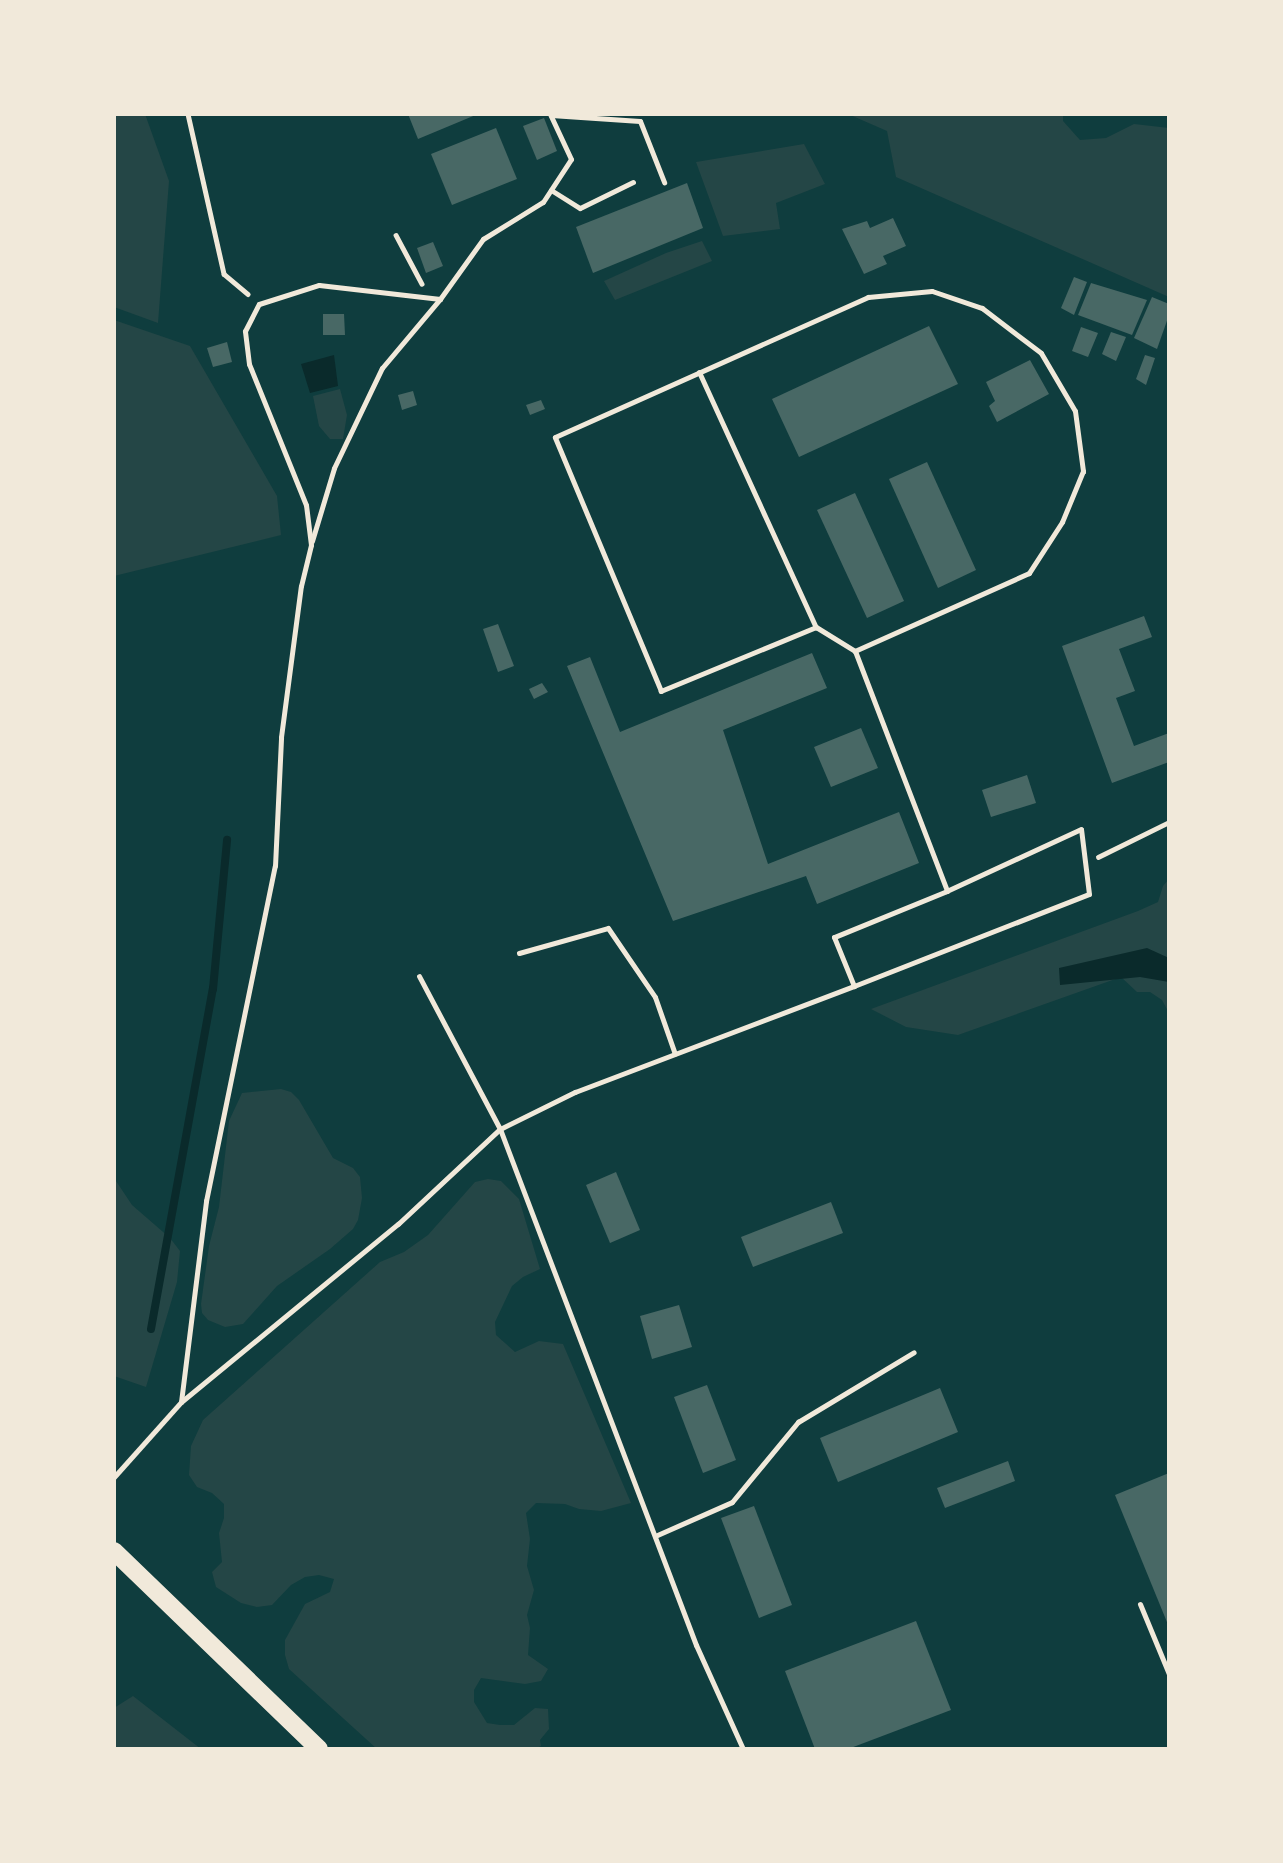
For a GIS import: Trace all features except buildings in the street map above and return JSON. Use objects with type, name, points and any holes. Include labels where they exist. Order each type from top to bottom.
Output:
[{"type":"main road","points":[[114,1551],[319,1749]]},
{"type":"lane","points":[[181,1402],[206,1201],[275,866],[281,737],[300,586],[334,468],[382,368],[440,299],[483,239],[543,202],[571,159],[551,114],[640,121],[664,182]]},
{"type":"lane","points":[[551,190],[580,208],[633,182]]},
{"type":"lane","points":[[311,545],[306,505],[249,364],[245,331],[259,304],[319,285],[440,299]]},
{"type":"lane","points":[[816,627],[662,691],[555,437],[868,297],[932,291],[982,308],[1041,353],[1075,411],[1083,471],[1062,522],[1029,573],[855,651]]},
{"type":"lane","points":[[699,372],[816,627],[855,651],[947,891]]},
{"type":"lane","points":[[114,1477],[181,1402],[398,1224],[500,1129],[575,1092],[854,986],[1089,894],[1081,829],[947,891],[834,937],[854,986]]},
{"type":"lane","points":[[519,953],[608,928],[655,997],[675,1054]]},
{"type":"lane","points":[[419,976],[500,1129],[696,1645],[743,1749]]},
{"type":"lane","points":[[655,1536],[732,1502],[798,1422],[914,1352]]},
{"type":"lane","points":[[1140,1604],[1169,1674]]},
{"type":"path","points":[[188,114],[224,274],[259,304]]},
{"type":"path","points":[[396,235],[423,286]]},
{"type":"path","points":[[1085,864],[1169,822]]},
{"type":"shaded area","points":[[114,114],[145,114],[169,181],[158,323],[114,307]]},
{"type":"shaded area","points":[[848,114],[1063,114],[1063,121],[1080,140],[1106,138],[1134,124],[1169,128],[1169,297],[896,177],[887,131]]},
{"type":"shaded area","points":[[804,144],[825,184],[776,203],[780,229],[723,236],[696,162]]},
{"type":"shaded area","points":[[702,241],[712,261],[615,300],[604,281],[666,253]]},
{"type":"shaded area","points":[[114,320],[190,346],[277,496],[281,535],[114,576]]},
{"type":"shaded area","points":[[334,355],[338,386],[310,393],[301,364]]},
{"type":"shaded area","points":[[340,389],[347,415],[343,439],[330,439],[319,426],[313,396]]},
{"type":"shaded area","points":[[1169,879],[1169,1013],[1162,1000],[1150,992],[1137,992],[1121,977],[958,1035],[906,1027],[871,1009],[1138,911],[1158,902],[1163,886]]},
{"type":"shaded area","points":[[1147,948],[1169,958],[1169,982],[1140,977],[1060,985],[1059,968]]},
{"type":"shaded area","points":[[281,1089],[291,1092],[299,1100],[333,1158],[353,1168],[360,1177],[362,1198],[358,1220],[353,1229],[330,1249],[277,1286],[243,1324],[225,1327],[208,1320],[202,1313],[201,1304],[209,1246],[219,1207],[229,1121],[242,1093]]},
{"type":"shaded area","points":[[114,1178],[132,1205],[170,1238],[180,1251],[177,1282],[146,1387],[114,1376]]},
{"type":"shaded area","points":[[488,1179],[501,1181],[519,1199],[540,1269],[512,1286],[495,1322],[496,1335],[515,1352],[539,1341],[563,1344],[631,1503],[601,1511],[579,1509],[565,1504],[536,1503],[526,1513],[530,1539],[527,1566],[534,1590],[527,1615],[530,1628],[528,1655],[548,1669],[541,1681],[525,1684],[481,1678],[474,1690],[474,1702],[487,1723],[500,1725],[514,1725],[535,1708],[548,1709],[549,1729],[540,1740],[541,1746],[535,1749],[377,1749],[289,1669],[285,1655],[285,1640],[305,1604],[330,1592],[334,1579],[319,1575],[305,1577],[291,1585],[272,1605],[257,1607],[241,1603],[216,1587],[212,1572],[222,1562],[219,1533],[224,1518],[224,1504],[212,1493],[197,1487],[189,1475],[191,1446],[203,1420],[380,1262],[404,1252],[428,1235],[475,1182]]},
{"type":"shaded area","points":[[133,1696],[201,1749],[114,1749],[114,1708]]},
{"type":"waterway","points":[[151,1329],[213,989],[227,840]]}]
